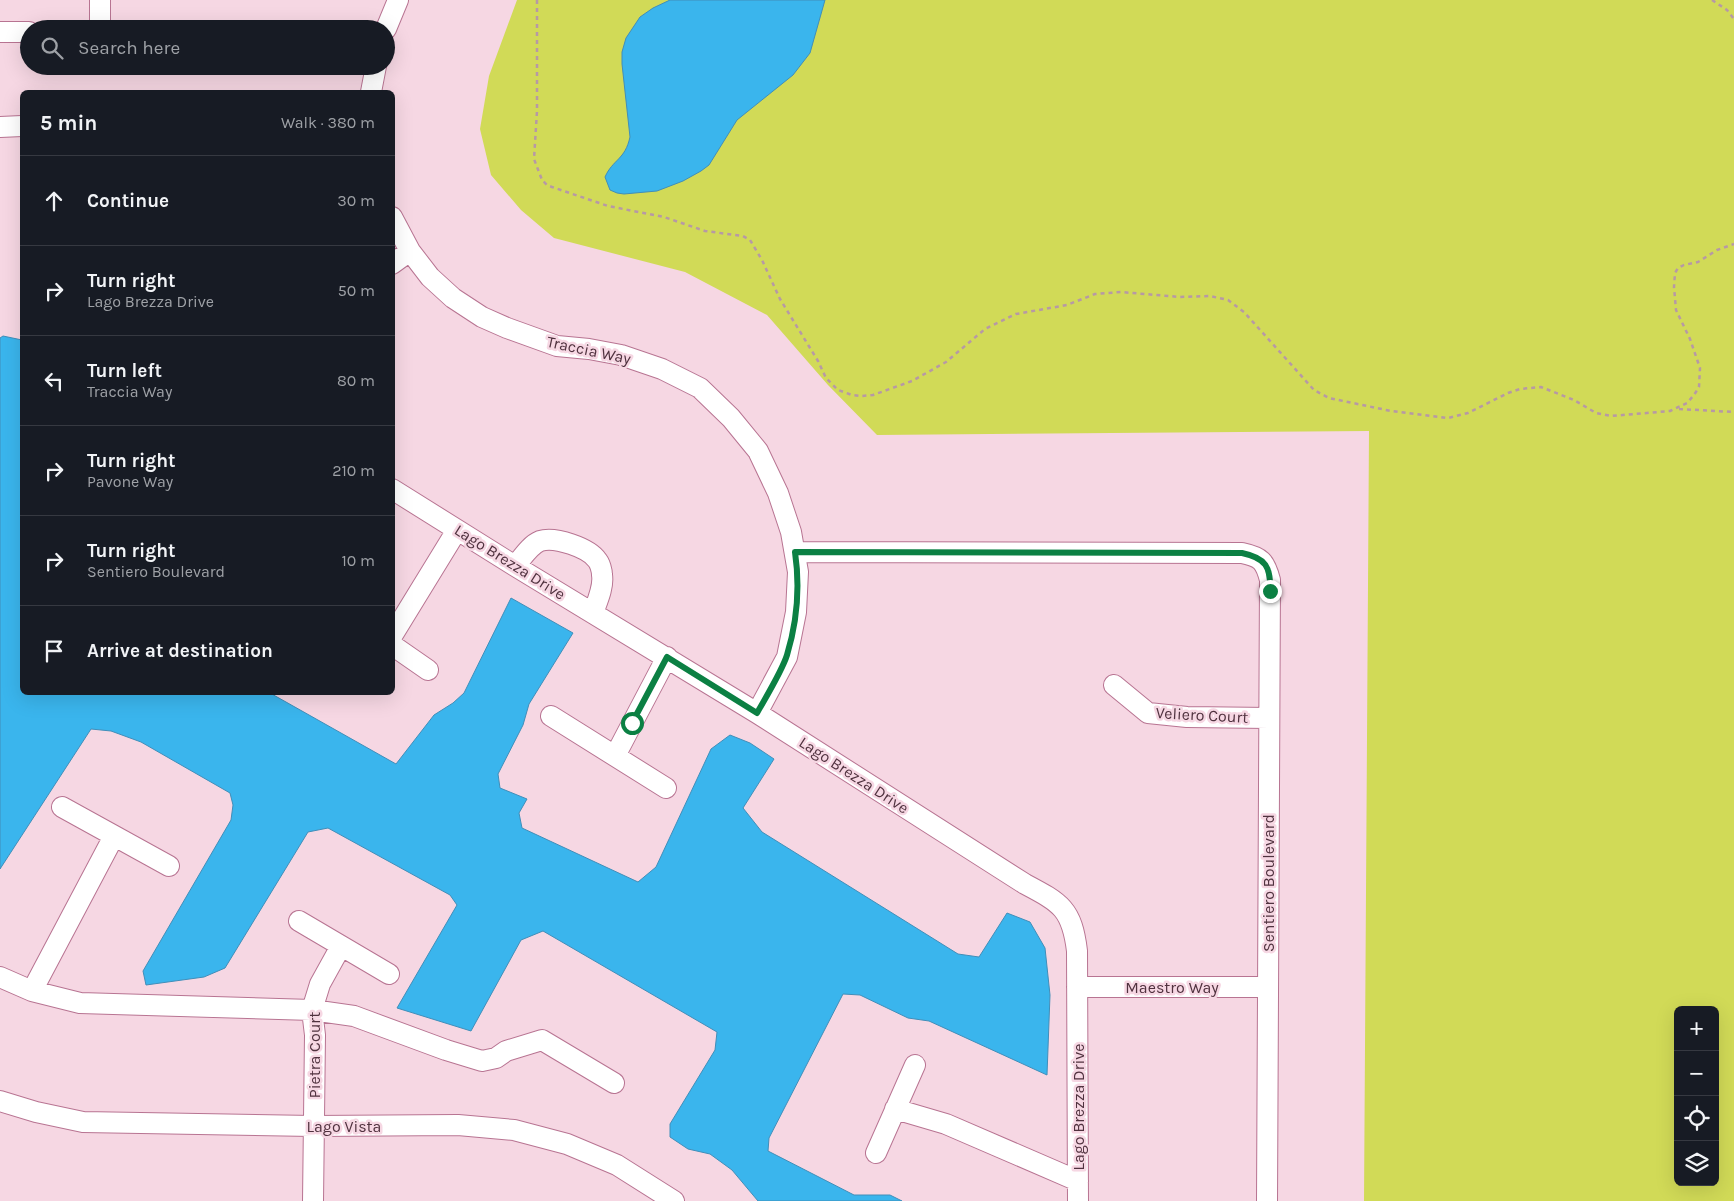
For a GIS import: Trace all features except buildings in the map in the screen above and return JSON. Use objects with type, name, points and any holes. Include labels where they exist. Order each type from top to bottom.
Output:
[{"type":"street","points":[[100,0],[100,20]]},
{"type":"street","points":[[390,20],[398,0]]},
{"type":"street","points":[[0,32],[20,32]]},
{"type":"street","points":[[371,90],[374,75]]},
{"type":"street","points":[[0,127],[20,126]]},
{"type":"street","name":"Traccia Way","points":[[395,222],[410,251],[430,277],[453,298],[482,317],[557,346],[621,355],[662,369],[700,388],[732,418],[758,451],[778,493],[791,532],[798,572],[796,612],[787,656],[757,713]]},
{"type":"street","points":[[395,262],[410,251]]},
{"type":"street","name":"Lago Brezza Drive","points":[[395,491],[515,566],[667,657],[1025,884],[1050,897],[1067,913],[1074,929],[1077,951],[1078,1201]]},
{"type":"street","points":[[395,631],[457,530]]},
{"type":"street","points":[[515,566],[539,541],[566,541],[580,548],[597,560],[603,576],[593,613]]},
{"type":"street","name":"Sentiero Boulevard","points":[[795,552],[1242,553],[1256,556],[1267,566],[1270,580],[1267,1201]]},
{"type":"street","points":[[395,647],[428,670]]},
{"type":"street","points":[[615,756],[667,657]]},
{"type":"street","name":"Veliero Court","points":[[1114,685],[1148,713],[1187,717],[1269,718]]},
{"type":"street","points":[[551,716],[666,788]]},
{"type":"street","points":[[62,807],[169,866]]},
{"type":"street","points":[[32,991],[114,836]]},
{"type":"street","points":[[299,921],[388,974]]},
{"type":"street","name":"Pietra Court","points":[[313,1201],[315,1035],[312,1010],[320,984],[341,946]]},
{"type":"street","points":[[0,977],[32,991],[80,1004],[312,1010],[354,1016],[454,1052],[482,1060],[496,1058],[506,1051],[542,1040],[614,1082]]},
{"type":"street","name":"Maestro Way","points":[[1077,987],[1268,987]]},
{"type":"street","points":[[876,1153],[915,1065]]},
{"type":"street","name":"Lago Vista","points":[[0,1101],[36,1112],[83,1122],[313,1126],[458,1125],[514,1130],[567,1144],[617,1165],[674,1201]]},
{"type":"street","points":[[895,1109],[946,1124],[1078,1181]]},
{"type":"path","points":[[537,0],[538,111],[534,159],[542,180],[552,187],[608,206],[664,217],[705,232],[743,236],[750,240],[762,260],[780,299],[818,361],[826,378],[842,392],[862,396],[897,388],[946,362],[985,329],[1000,320],[1016,314],[1067,305],[1095,294],[1111,292],[1180,297],[1210,296],[1228,300],[1244,312],[1314,390],[1329,398],[1391,411],[1448,418],[1468,413],[1508,392],[1541,387],[1574,400],[1602,415],[1611,416],[1670,411],[1687,403],[1694,396],[1698,387],[1700,368],[1676,310],[1675,273],[1678,268],[1684,265],[1698,262],[1717,250],[1734,244]]},
{"type":"path","points":[[1712,0],[1727,10],[1734,19]]},
{"type":"path","points":[[1677,409],[1734,412]]},
{"type":"green space","points":[[517,0],[1734,0],[1734,1201],[1364,1201],[1369,431],[877,435],[828,385],[767,315],[685,272],[554,238],[521,210],[491,175],[480,129],[489,76]]},
{"type":"water","points":[[670,0],[825,0],[810,53],[793,75],[737,120],[709,165],[683,181],[657,191],[617,193],[610,190],[605,177],[622,155],[630,137],[622,52],[626,38],[640,17]]},
{"type":"water","points":[[3,336],[20,340],[20,695],[274,695],[396,764],[434,715],[453,703],[464,693],[511,598],[573,633],[529,704],[523,725],[498,774],[500,788],[527,799],[519,813],[522,828],[638,882],[656,867],[711,749],[730,735],[750,743],[774,759],[743,808],[762,832],[958,954],[979,957],[1007,913],[1030,922],[1045,948],[1050,995],[1047,1075],[929,1021],[908,1018],[860,995],[843,994],[769,1138],[768,1151],[854,1195],[890,1195],[902,1201],[758,1201],[732,1170],[710,1154],[688,1149],[670,1137],[670,1124],[715,1050],[717,1032],[543,931],[521,940],[471,1031],[397,1008],[457,905],[450,895],[328,828],[308,832],[225,968],[204,977],[146,985],[143,971],[231,820],[233,805],[230,793],[141,742],[111,731],[91,729],[0,869],[0,338]]},
{"type":"route","points":[[632,723],[667,657],[757,713],[787,656],[796,612],[798,572],[795,552],[1242,553],[1256,556],[1267,566],[1270,591]]}]
